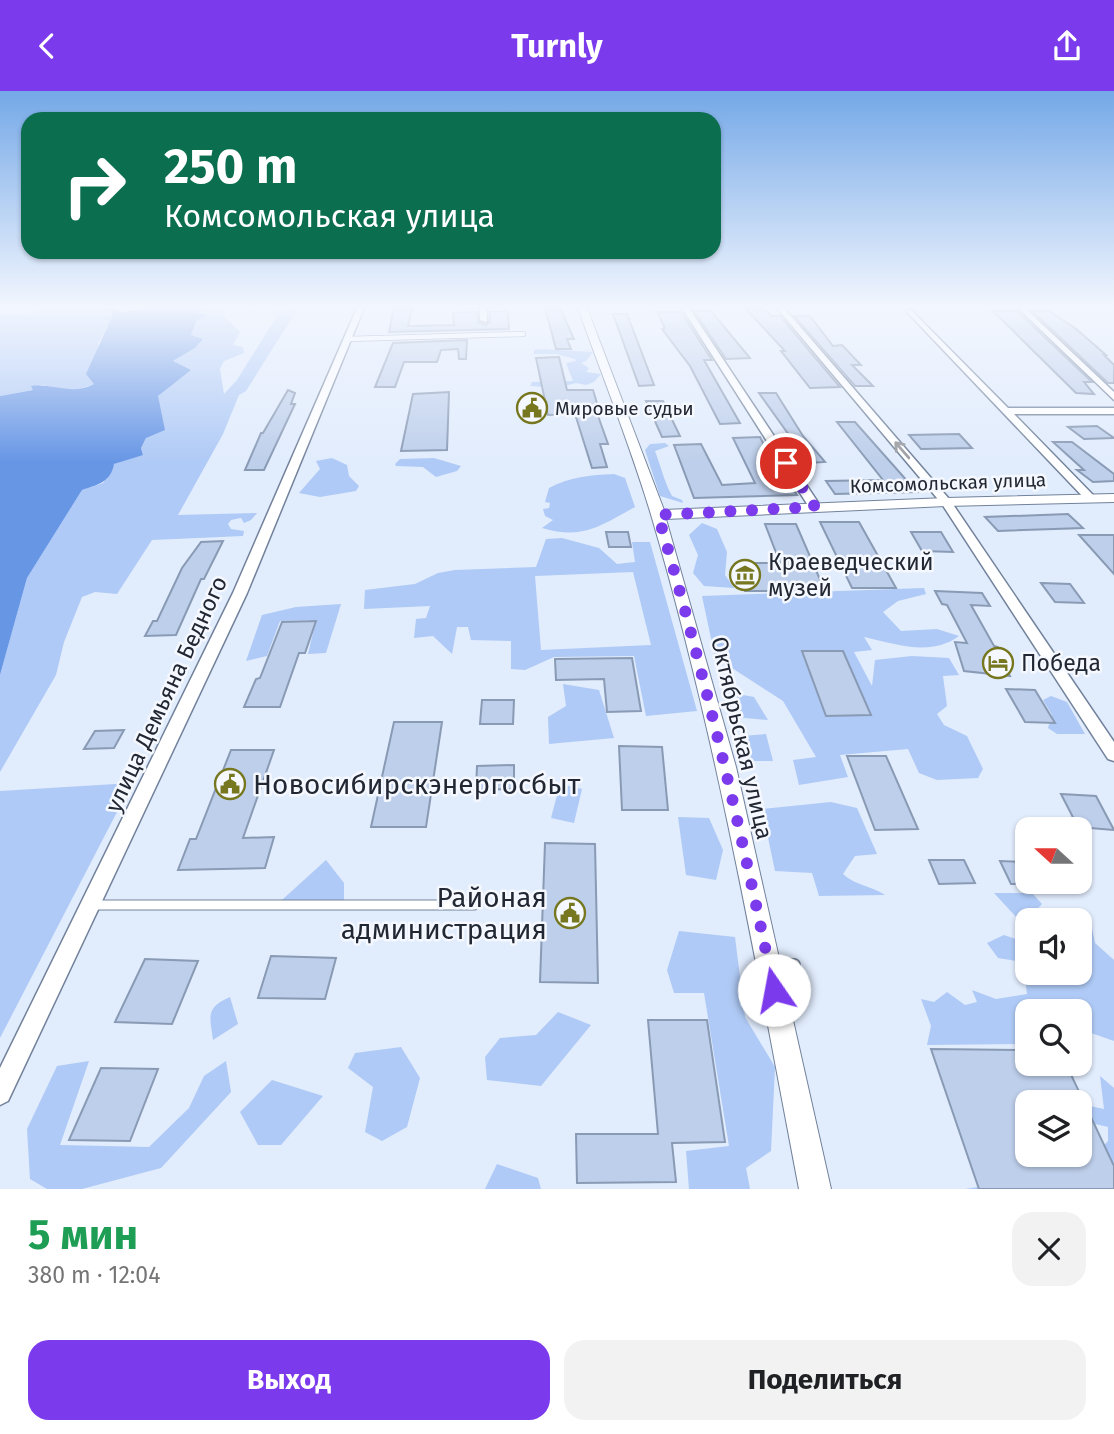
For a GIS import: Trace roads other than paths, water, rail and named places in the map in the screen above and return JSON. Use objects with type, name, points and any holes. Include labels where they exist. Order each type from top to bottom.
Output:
[{"type":"street","name":"улица Демьяна Бедного","points":[[0,1093],[240,593],[339,359]]},
{"type":"street","name":"Октябрьская улица","points":[[601,359],[658,515],[690,624],[769,965],[815,1189]]},
{"type":"street","points":[[718,359],[815,507]]},
{"type":"street","points":[[824,359],[947,502],[1114,755]]},
{"type":"street","points":[[956,359],[1091,499]]},
{"type":"street","points":[[1075,359],[1114,397]]},
{"type":"street","points":[[1006,411],[1114,411]]},
{"type":"street","name":"Комсомольская улица","points":[[658,515],[947,502],[1114,498]]},
{"type":"lane","points":[[90,905],[474,905]]},
{"type":"lane","points":[[769,965],[794,965]]},
{"type":"water","points":[[93,359],[176,359],[173,361],[191,370],[158,396],[165,430],[146,438],[141,448],[143,455],[114,464],[107,479],[82,490],[27,578],[0,675],[0,396],[33,390],[31,386],[78,389],[94,384],[86,374]]},
{"type":"place","name":"Мировые судьи","points":[[532,408]]},
{"type":"place","name":"Краеведческий музей","points":[[745,575]]},
{"type":"place","name":"Победа","points":[[998,663]]},
{"type":"place","name":"Новосибирскэнергосбыт","points":[[230,784]]},
{"type":"place","name":"Районая администрация","points":[[570,913]]}]
